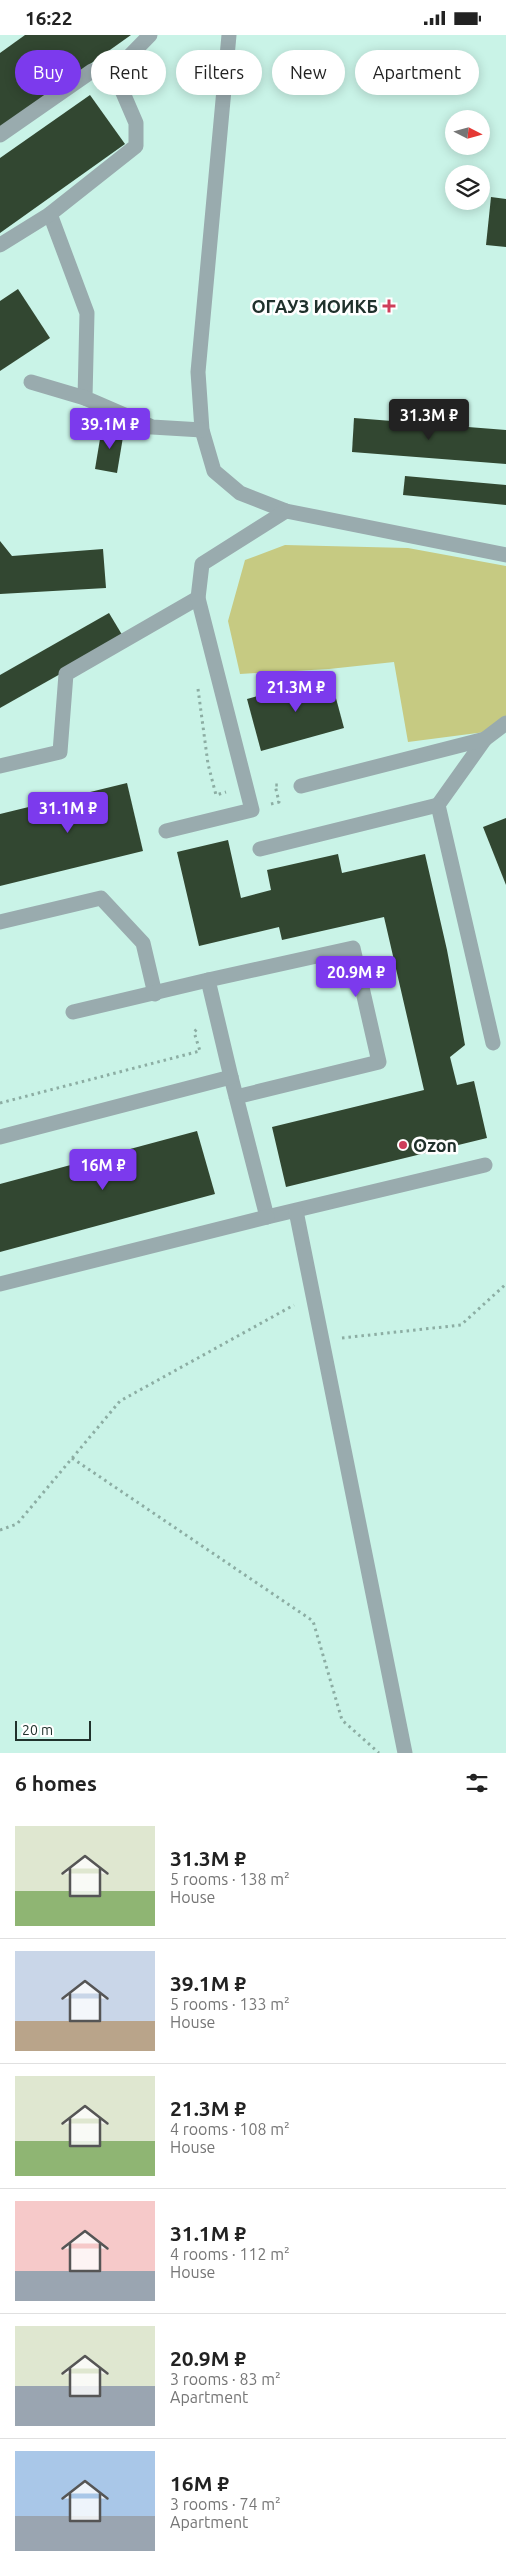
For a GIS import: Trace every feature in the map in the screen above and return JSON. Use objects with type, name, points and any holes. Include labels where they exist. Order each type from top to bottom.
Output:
[{"type":"lane","points":[[135,50],[150,35]]},
{"type":"lane","points":[[229,35],[198,372],[202,430],[214,471],[240,493],[286,511],[506,555]]},
{"type":"lane","points":[[0,135],[91,72]]},
{"type":"lane","points":[[0,245],[50,213],[136,146],[136,123],[124,95]]},
{"type":"lane","points":[[50,213],[87,313],[85,398]]},
{"type":"lane","points":[[31,382],[85,398],[152,427],[202,430]]},
{"type":"lane","points":[[166,831],[252,810],[198,597],[202,564],[286,511]]},
{"type":"lane","points":[[0,766],[60,752],[66,674],[198,597]]},
{"type":"lane","points":[[260,849],[438,805],[485,739],[506,723]]},
{"type":"lane","points":[[301,786],[485,739]]},
{"type":"lane","points":[[438,805],[493,1043]]},
{"type":"lane","points":[[0,922],[101,898],[144,943],[155,994]]},
{"type":"lane","points":[[73,1012],[353,948],[379,1061],[236,1097]]},
{"type":"lane","points":[[208,980],[236,1097],[268,1217]]},
{"type":"lane","points":[[0,1137],[231,1077]]},
{"type":"lane","points":[[0,1285],[268,1217],[485,1165]]},
{"type":"lane","points":[[296,1211],[405,1753]]},
{"type":"path","points":[[0,1103],[200,1051],[194,1032],[201,1025]]},
{"type":"path","points":[[336,1339],[461,1325],[506,1284]]},
{"type":"path","points":[[0,1531],[17,1524],[120,1401],[298,1302]]},
{"type":"path","points":[[72,1458],[313,1621],[342,1720],[378,1753]]},
{"type":"green space","points":[[285,545],[408,548],[506,566],[506,716],[485,732],[408,742],[394,662],[329,669],[240,674],[228,621],[245,560]]},
{"type":"building","points":[[25,35],[131,35],[110,50],[91,50],[91,63],[81,70],[81,50],[15,50],[15,95],[46,95],[0,128],[0,53]]},
{"type":"building","points":[[90,95],[125,144],[0,233],[0,158]]},
{"type":"building","points":[[491,197],[506,199],[506,247],[486,245]]},
{"type":"building","points":[[18,289],[50,338],[0,371],[0,301]]},
{"type":"building","points":[[354,418],[506,430],[506,464],[352,452]]},
{"type":"building","points":[[102,427],[124,431],[117,473],[95,469]]},
{"type":"building","points":[[405,476],[506,485],[506,505],[403,495]]},
{"type":"building","points":[[0,541],[12,556],[103,549],[106,588],[0,594]]},
{"type":"building","points":[[109,613],[124,638],[0,708],[0,675]]},
{"type":"building","points":[[330,676],[344,728],[261,751],[247,699]]},
{"type":"building","points":[[127,783],[143,851],[0,886],[0,814]]},
{"type":"building","points":[[506,818],[506,885],[483,827]]},
{"type":"building","points":[[228,840],[241,898],[271,890],[267,870],[338,854],[342,873],[425,854],[447,950],[465,1045],[450,1057],[457,1085],[474,1081],[487,1138],[286,1187],[272,1127],[424,1090],[384,917],[282,940],[279,927],[199,946],[177,852]]},
{"type":"building","points":[[197,1131],[215,1194],[0,1252],[0,1184]]},
{"type":"place","name":"ОГАУЗ ИОИКБ","points":[[389,306]]},
{"type":"place","name":"Ozon","points":[[403,1145]]}]
